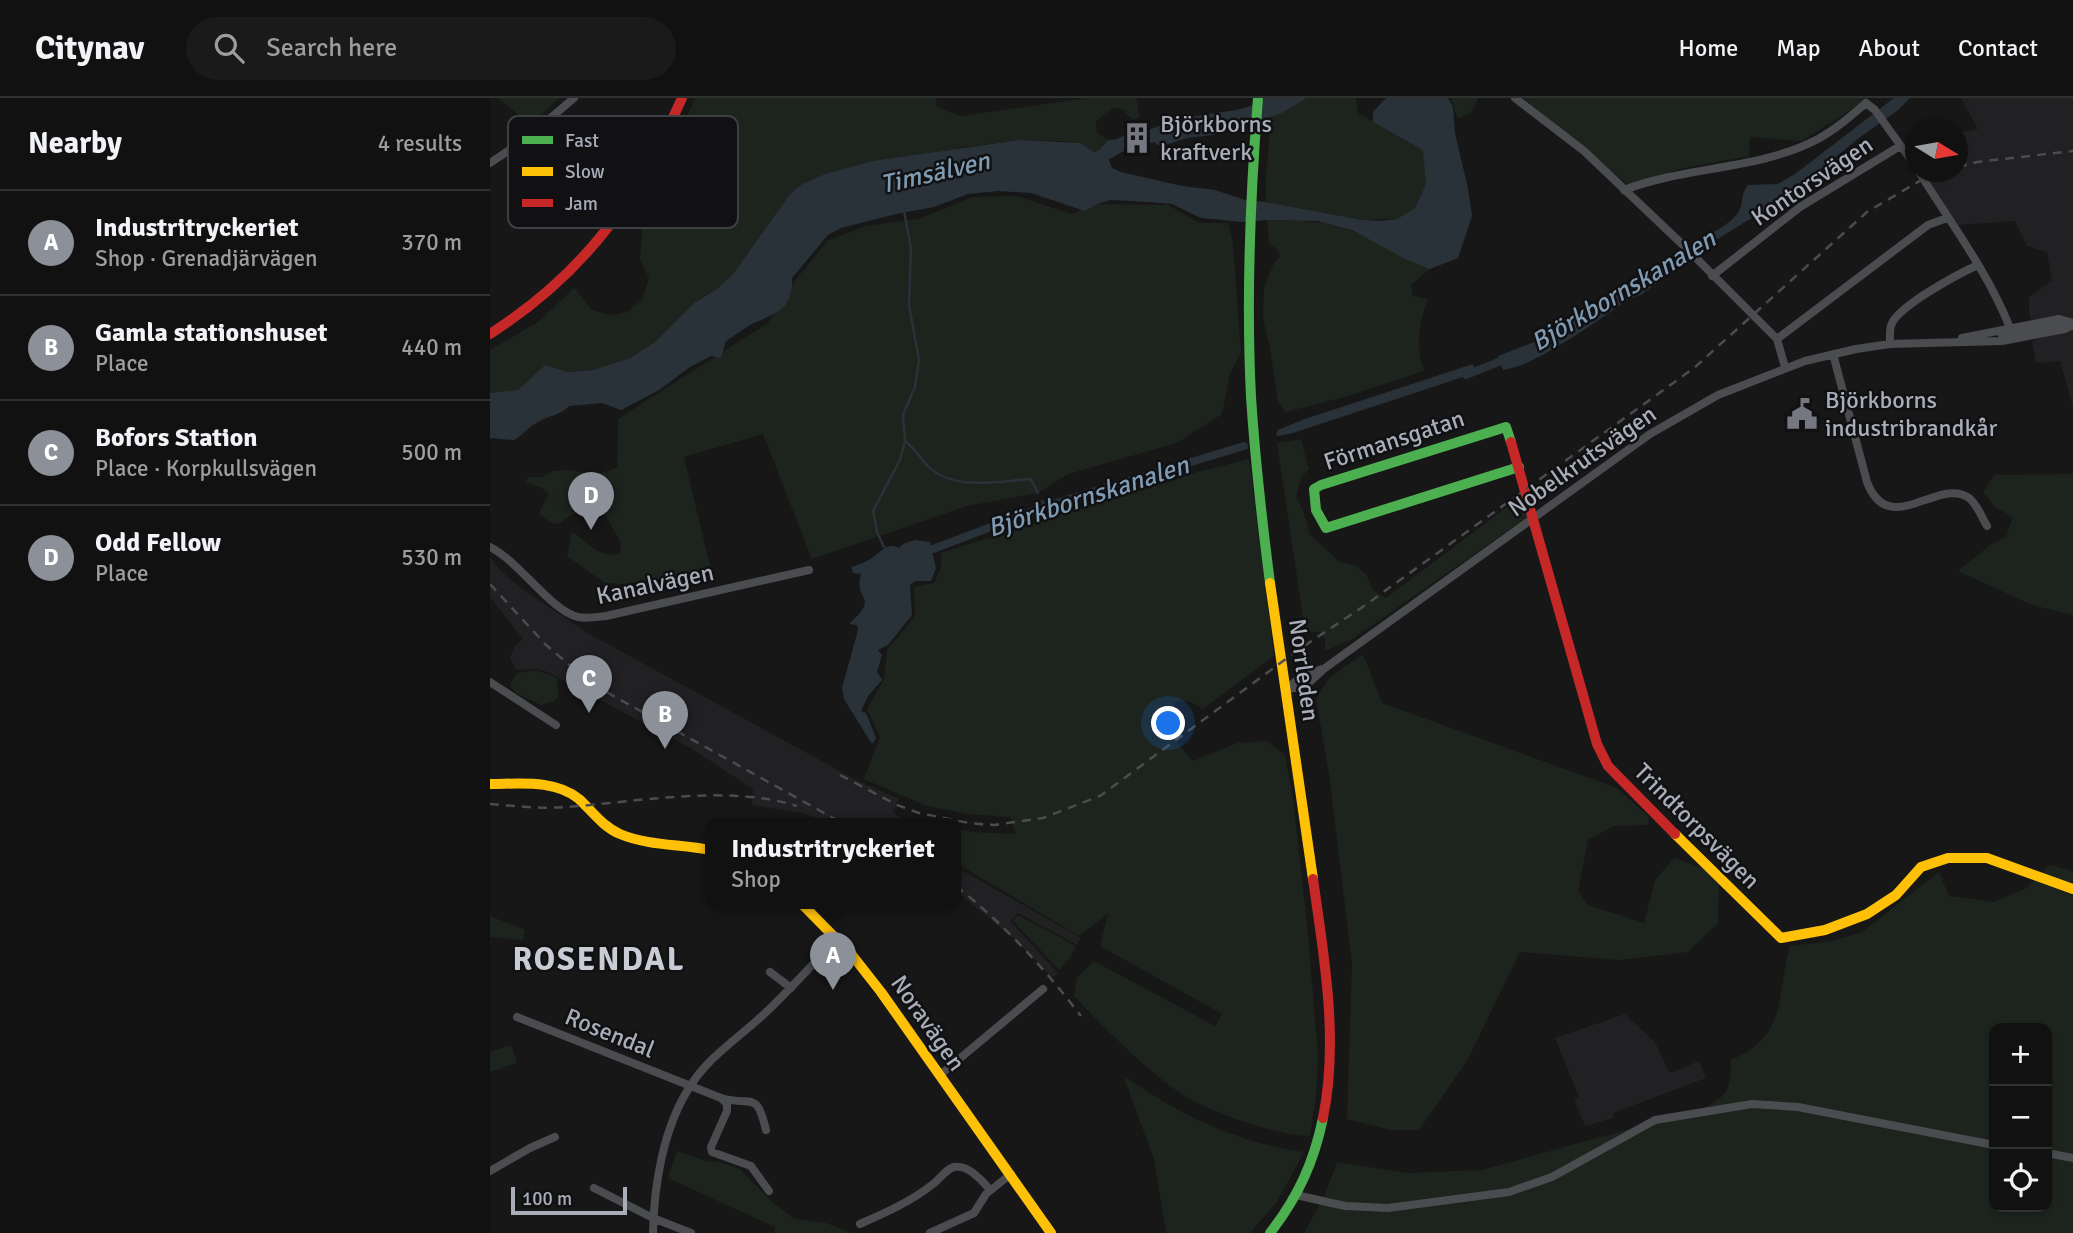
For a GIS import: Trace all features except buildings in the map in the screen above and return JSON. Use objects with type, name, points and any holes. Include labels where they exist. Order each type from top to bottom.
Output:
[{"type":"street","points":[[553,116],[574,98]]},
{"type":"street","points":[[673,116],[682,98]]},
{"type":"street","name":"Norrleden","points":[[1258,98],[1249,232],[1248,334],[1254,438],[1277,635],[1321,940],[1328,1042],[1319,1138],[1312,1162],[1296,1195],[1270,1233]]},
{"type":"street","points":[[1515,98],[1569,139],[1683,245],[1777,339],[1785,367]]},
{"type":"street","name":"Kontorsvägen","points":[[1624,190],[1652,179],[1791,151],[1837,127],[1866,103],[1883,120],[1905,153]]},
{"type":"street","name":"Kontorsvägen","points":[[1712,276],[1812,200],[1900,146]]},
{"type":"street","points":[[490,163],[508,151]]},
{"type":"street","points":[[1925,182],[1978,265],[2010,328]]},
{"type":"street","points":[[1777,339],[1928,225],[1947,218]]},
{"type":"street","points":[[490,334],[551,292],[608,228]]},
{"type":"street","points":[[1890,344],[1893,320],[1951,278],[1978,265]]},
{"type":"street","points":[[1942,342],[2010,328],[2066,329],[2073,324]]},
{"type":"street","points":[[1942,342],[1994,341],[2033,329]]},
{"type":"street","name":"Nobelkrutsvägen","points":[[1286,689],[1302,676],[1325,668],[1684,412],[1785,367],[1833,354],[1890,344],[1942,342]]},
{"type":"street","points":[[1833,354],[1867,482],[1876,500],[1893,507],[1949,494],[1959,495],[1969,498],[1987,526]]},
{"type":"street","name":"Trindtorpsvägen","points":[[1506,427],[1602,757],[1618,777],[1781,938],[1844,925],[1857,919],[1899,893],[1920,867],[1950,858],[1987,858],[2073,889]]},
{"type":"street","name":"Förmansgatan","points":[[1506,427],[1321,485],[1314,489],[1313,496],[1321,523],[1326,528],[1336,526],[1519,467]]},
{"type":"street","name":"Kanalvägen","points":[[490,547],[508,558],[566,612],[582,618],[606,616],[809,570]]},
{"type":"street","points":[[490,682],[556,725]]},
{"type":"street","points":[[490,784],[566,790],[613,831],[642,839],[705,849]]},
{"type":"street","name":"Noravägen","points":[[807,909],[837,939],[881,992],[1051,1233]]},
{"type":"street","points":[[653,1233],[658,1185],[670,1130],[690,1086],[713,1058],[791,988],[837,939]]},
{"type":"street","points":[[770,972],[791,988]]},
{"type":"street","points":[[940,1075],[1043,989]]},
{"type":"street","name":"Rosendal","points":[[517,1017],[721,1098],[748,1100],[758,1104],[766,1130]]},
{"type":"street","points":[[721,1098],[727,1104],[727,1111],[711,1147],[712,1152],[751,1166],[769,1191]]},
{"type":"street","points":[[1296,1195],[1345,1206],[1388,1208],[1509,1192],[1552,1177],[1656,1119],[1752,1104],[1798,1107],[1989,1144]]},
{"type":"street","points":[[490,1171],[555,1137]]},
{"type":"street","points":[[2052,1154],[2073,1157]]},
{"type":"street","points":[[860,1224],[921,1193],[951,1168],[967,1170],[990,1189]]},
{"type":"street","points":[[930,1233],[974,1213],[990,1189],[1011,1174]]},
{"type":"street","points":[[594,1188],[653,1218],[691,1233]]},
{"type":"shaded area","points":[[498,98],[559,98],[540,116],[520,116]]},
{"type":"shaded area","points":[[695,98],[936,98],[937,107],[961,116],[1087,98],[1136,98],[1140,118],[1132,119],[1122,109],[1112,108],[1096,121],[1097,133],[1108,140],[1099,150],[1093,152],[1080,143],[1019,140],[874,161],[825,174],[802,184],[790,194],[733,274],[717,289],[694,303],[655,342],[630,358],[593,370],[568,372],[545,365],[518,390],[490,393],[490,350],[538,322],[574,288],[591,309],[608,315],[627,312],[642,300],[649,278],[640,259],[642,231],[640,228],[738,228],[738,116],[687,116]]},
{"type":"shaded area","points":[[1307,98],[1356,98],[1358,113],[1424,150],[1426,184],[1415,208],[1397,219],[1361,220],[1266,202],[1269,116],[1282,113]]},
{"type":"shaded area","points":[[1451,98],[1478,98],[1471,113],[1458,119]]},
{"type":"shaded area","points":[[1523,98],[1869,98],[1802,141],[1750,137],[1749,156],[1684,168],[1628,185]]},
{"type":"shaded area","points":[[1961,98],[2073,98],[2073,407],[2060,361],[2036,363],[2032,341],[2036,340],[2029,312],[2029,297],[2052,281],[2047,252],[2027,246],[2015,221],[1956,225],[1930,182],[1968,182],[1968,131],[1978,129]]},
{"type":"shaded area","points":[[1017,196],[1072,214],[1094,204],[1168,205],[1199,223],[1228,223],[1233,243],[1241,352],[1230,374],[1222,414],[1177,443],[1068,474],[1038,493],[967,506],[812,559],[763,434],[684,457],[712,574],[624,584],[605,583],[567,556],[572,532],[605,554],[619,554],[620,541],[603,511],[579,511],[560,524],[552,523],[540,515],[549,494],[526,482],[528,477],[542,477],[552,471],[572,470],[594,475],[617,468],[618,419],[768,323],[794,282],[827,241],[865,226],[919,219],[972,197]]},
{"type":"shaded area","points":[[1267,220],[1342,227],[1430,269],[1411,285],[1413,296],[1428,299],[1419,335],[1424,371],[1348,396],[1286,412],[1278,402],[1263,319],[1264,288],[1273,265],[1280,256],[1277,249],[1269,244]]},
{"type":"shaded area","points":[[1301,439],[1309,469],[1301,478],[1296,497],[1310,535],[1340,562],[1354,565],[1367,575],[1373,590],[1386,598],[1523,495],[1529,516],[1351,640],[1325,651],[1325,639],[1319,632],[1305,631],[1277,443]]},
{"type":"shaded area","points":[[1249,459],[1274,656],[1203,709],[1191,702],[1176,701],[1167,731],[1193,761],[1237,743],[1267,741],[1285,755],[1293,799],[1307,923],[1318,1055],[1310,1136],[1258,1126],[1201,1105],[1160,1078],[1074,996],[1077,978],[1094,961],[1215,1026],[1222,1014],[1100,946],[1108,913],[1079,936],[961,866],[961,829],[1016,834],[1010,817],[968,814],[927,806],[864,779],[880,737],[867,709],[884,679],[887,650],[915,616],[914,587],[934,583],[941,567],[941,553],[1190,474]]},
{"type":"shaded area","points":[[2073,474],[2073,615],[2032,605],[1958,571],[1990,545],[2006,537],[2013,517],[1995,507],[1983,492],[1994,475]]},
{"type":"shaded area","points":[[490,557],[499,569],[522,589],[591,635],[860,782],[899,799],[893,811],[899,818],[817,818],[803,813],[752,805],[753,789],[692,749],[548,672],[537,669],[516,670],[510,658],[514,647],[523,639],[490,597]]},
{"type":"shaded area","points":[[1363,654],[1382,703],[1617,788],[1649,817],[1648,825],[1614,826],[1588,840],[1578,892],[1588,905],[1644,923],[1655,880],[1674,858],[1708,870],[1719,879],[1718,923],[1688,952],[1619,960],[1520,952],[1467,1061],[1419,1130],[1391,1130],[1347,1119],[1352,964],[1329,774],[1316,699],[1329,678]]},
{"type":"shaded area","points":[[536,670],[557,678],[559,696],[554,701],[541,705],[516,693],[510,686],[516,673]]},
{"type":"shaded area","points":[[2050,865],[2073,871],[2073,1233],[1304,1233],[1325,1195],[1337,1162],[1407,1173],[1482,1170],[1702,1109],[1718,1100],[1726,1091],[1731,1060],[1750,1050],[1763,1039],[1771,1027],[1777,1014],[1790,946],[1832,941],[1862,932],[1939,872],[1949,896],[1994,902],[2027,888]]},
{"type":"shaded area","points":[[961,870],[1081,938],[1077,945],[1018,913],[1010,921],[1058,973],[1052,978],[1018,942],[961,895]]},
{"type":"shaded area","points":[[1018,915],[1076,946],[1059,970],[1013,921]]},
{"type":"shaded area","points":[[490,916],[525,930],[523,940],[490,937]]},
{"type":"shaded area","points":[[1625,1014],[1655,1042],[1669,1072],[1699,1061],[1706,1078],[1613,1113],[1613,1118],[1585,1126],[1574,1100],[1579,1097],[1555,1038]]},
{"type":"shaded area","points":[[511,1045],[517,1063],[490,1072],[490,1052]]},
{"type":"shaded area","points":[[1123,1075],[1165,1102],[1209,1125],[1255,1142],[1304,1152],[1277,1202],[1250,1233],[1166,1233],[1154,1159]]},
{"type":"shaded area","points":[[677,1151],[740,1169],[772,1202],[795,1219],[826,1223],[852,1233],[774,1233],[775,1227],[668,1178]]},
{"type":"water","points":[[1266,98],[1307,98],[1282,113],[1213,135],[1187,138],[1162,146],[1156,144],[1152,131],[1158,126],[1179,119],[1241,109]]},
{"type":"water","name":"Timsälven","points":[[1386,98],[1448,98],[1453,107],[1455,133],[1472,216],[1458,258],[1430,269],[1405,259],[1352,230],[1317,221],[1243,222],[1201,218],[1172,204],[1110,200],[1085,211],[1031,193],[998,191],[968,194],[934,207],[841,228],[828,235],[792,278],[789,298],[780,310],[726,341],[721,358],[711,356],[690,367],[659,390],[621,410],[602,403],[569,406],[535,424],[514,440],[490,438],[490,393],[518,390],[545,365],[568,372],[593,370],[630,358],[655,342],[694,303],[717,289],[733,274],[790,194],[802,184],[825,174],[873,161],[1019,140],[1080,143],[1094,152],[1108,140],[1124,139],[1125,145],[1117,150],[1118,154],[1108,158],[1112,168],[1121,172],[1182,186],[1215,190],[1245,200],[1362,220],[1397,219],[1415,208],[1426,184],[1423,150],[1373,122],[1373,112]]},
{"type":"water","points":[[1894,98],[1910,98],[1789,195],[1698,251],[1641,295],[1631,298],[1568,340],[1533,360],[1503,370],[1498,356],[1547,337],[1598,303],[1693,247],[1736,216],[1748,185],[1778,184],[1795,174]]},
{"type":"water","points":[[1473,364],[1475,373],[1293,433],[1278,436],[1276,434],[1278,430],[1305,419]]},
{"type":"water","points":[[915,540],[930,542],[936,568],[931,581],[915,581],[910,585],[912,615],[888,645],[878,650],[882,655],[877,672],[882,680],[868,696],[861,711],[866,713],[876,738],[872,744],[844,699],[842,688],[858,630],[857,625],[849,624],[865,603],[860,590],[861,574],[853,573],[851,567],[888,547],[899,548]]},
{"type":"waterway","points":[[1108,152],[1126,142],[1171,131]]},
{"type":"waterway","points":[[884,547],[877,532],[873,511],[900,460],[905,441],[903,415],[915,387],[919,360],[909,305],[911,249],[904,210]]},
{"type":"waterway","name":"Björkbornskanalen","points":[[1466,375],[1509,358]]},
{"type":"waterway","points":[[905,441],[927,465],[949,479],[976,483],[1031,479],[1038,493]]},
{"type":"waterway","name":"Björkbornskanalen","points":[[933,549],[1046,506],[1244,446]]},
{"type":"waterway","name":"Björkbornskanalen","points":[[1042,501],[1046,506]]},
{"type":"railway","points":[[1968,164],[2073,151]]},
{"type":"railway","points":[[961,821],[994,825],[1043,818],[1100,796],[1298,650],[1364,606],[1694,368],[1867,212],[1918,182]]},
{"type":"railway","points":[[490,584],[546,645],[592,684],[833,818]]},
{"type":"railway","points":[[840,775],[897,805],[944,818]]},
{"type":"railway","points":[[490,804],[557,808],[712,795],[742,796],[797,806]]},
{"type":"railway","points":[[961,890],[1023,947],[1081,1016]]},
{"type":"traffic: fast","points":[[1258,98],[1249,322],[1251,397],[1270,583]]},
{"type":"traffic: fast","points":[[1511,442],[1506,427],[1321,485],[1314,489],[1316,510],[1326,528],[1519,467]]},
{"type":"traffic: fast","points":[[1270,1233],[1304,1178],[1323,1118]]},
{"type":"traffic: slow","points":[[1270,583],[1313,879]]},
{"type":"traffic: slow","points":[[490,784],[525,783],[559,788],[579,799],[603,823],[620,834],[653,843],[705,849]]},
{"type":"traffic: slow","points":[[1675,834],[1781,938],[1825,930],[1867,914],[1896,895],[1921,867],[1948,858],[1987,858],[2073,889]]},
{"type":"traffic: slow","points":[[807,909],[852,955],[881,992],[1051,1233]]},
{"type":"traffic: jam","points":[[674,116],[682,98]]},
{"type":"traffic: jam","points":[[490,334],[554,286],[607,228]]},
{"type":"traffic: jam","points":[[1511,442],[1597,744],[1608,766],[1675,834]]},
{"type":"traffic: jam","points":[[1313,879],[1330,1028],[1328,1088],[1323,1118]]},
{"type":"place","name":"Björkborns kraftverk","points":[[1137,138]]},
{"type":"place","name":"Björkborns industribrandkår","points":[[1802,414]]},
{"type":"place","name":"Odd Fellow","points":[[591,530]]},
{"type":"place","name":"Bofors Station","points":[[589,713]]},
{"type":"place","name":"Gamla stationshuset","points":[[665,749]]},
{"type":"place","name":"Industritryckeriet","points":[[833,990]]},
{"type":"district","name":"ROSENDAL","points":[[599,959]]}]
